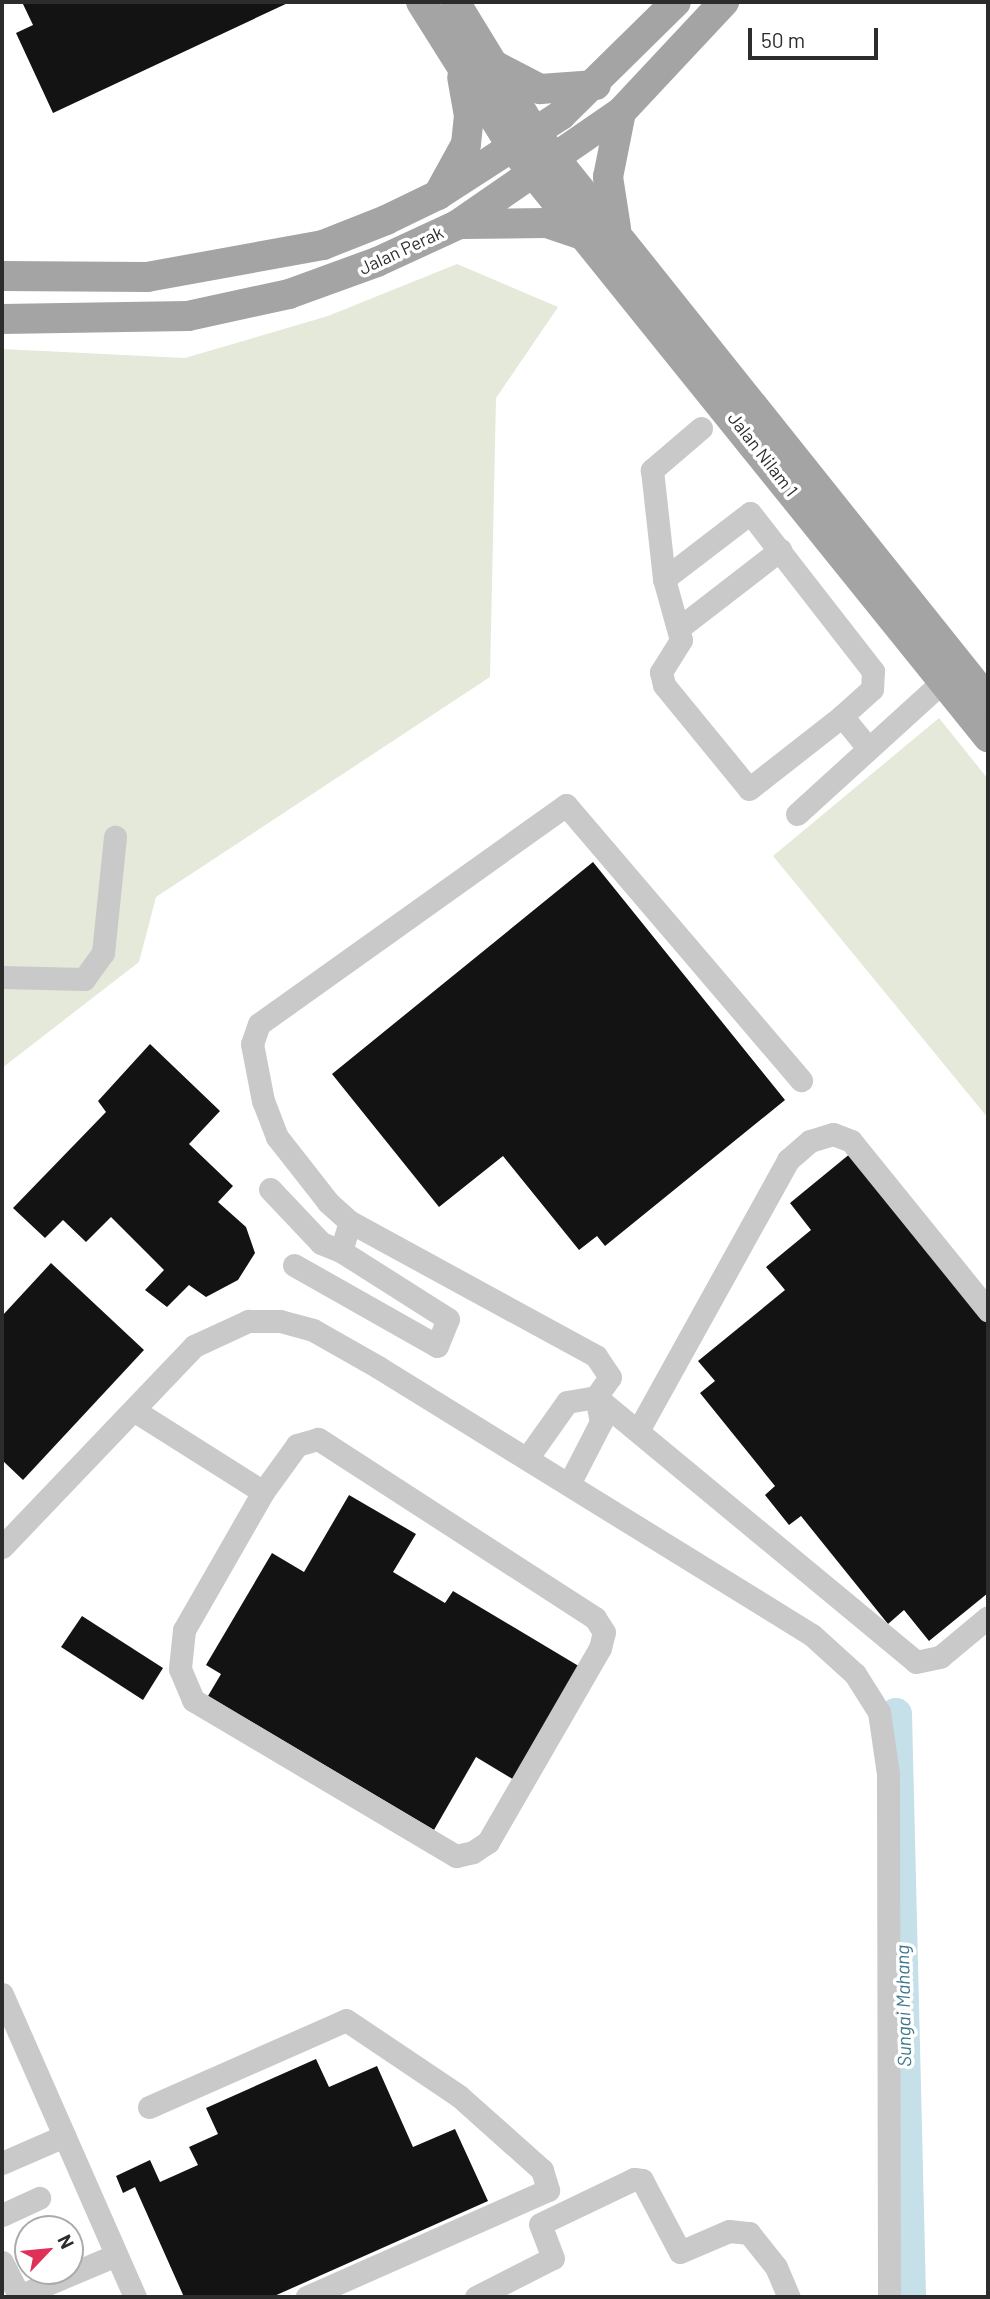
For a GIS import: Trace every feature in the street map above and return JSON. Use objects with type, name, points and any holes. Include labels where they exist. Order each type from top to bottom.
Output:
[{"type":"main road","points":[[421,2],[459,62],[524,140]]},
{"type":"main road","points":[[455,2],[494,65],[524,140]]},
{"type":"main road","name":"Jalan Perak","points":[[2,276],[147,277],[256,260],[323,244],[438,195],[524,140],[597,84],[676,2]]},
{"type":"main road","name":"Jalan Perak","points":[[2,319],[188,316],[242,305],[338,279],[457,225],[621,112],[724,2]]},
{"type":"main road","points":[[438,195],[466,144],[470,116],[459,62]]},
{"type":"main road","points":[[494,65],[540,89],[597,84]]},
{"type":"main road","points":[[457,225],[524,221],[603,235],[608,177],[621,112]]},
{"type":"main road","name":"Jalan Nilam 1","points":[[524,140],[603,235],[951,675],[988,737]]},
{"type":"main road","name":"Jalan Nilam 1","points":[[951,675],[988,700]]},
{"type":"street","points":[[664,579],[744,513],[780,550],[873,671],[872,689],[755,787],[744,787],[664,685],[662,672],[678,649],[679,628],[664,579],[652,470],[701,428]]},
{"type":"street","points":[[679,628],[780,550]]},
{"type":"street","points":[[797,814],[951,675]]},
{"type":"street","points":[[842,716],[869,748]]},
{"type":"street","points":[[528,1457],[567,1402],[596,1397],[610,1377],[596,1356],[350,1222],[277,1137],[255,1066],[252,1044],[259,1024],[553,809],[566,805],[580,814],[801,1080]]},
{"type":"street","points":[[2,977],[84,979],[103,953],[115,837]]},
{"type":"street","points":[[639,1429],[789,1160],[810,1141],[833,1134],[851,1141],[988,1310]]},
{"type":"street","points":[[270,1189],[321,1243],[341,1251],[445,1315],[440,1343],[432,1347],[294,1265]]},
{"type":"street","points":[[341,1251],[350,1222]]},
{"type":"street","points":[[5,1537],[135,1411],[194,1346],[248,1321],[280,1321],[313,1330],[570,1482],[812,1635],[855,1674],[879,1712],[888,1774],[889,2297]]},
{"type":"street","points":[[596,1397],[639,1429],[801,1573],[916,1662],[940,1657],[988,1617]]},
{"type":"street","points":[[570,1482],[601,1422],[596,1397]]},
{"type":"street","points":[[135,1411],[262,1492]]},
{"type":"street","points":[[318,1439],[595,1618],[604,1632],[600,1648],[488,1842],[473,1852],[456,1856],[193,1700],[180,1669],[184,1629],[262,1492],[297,1445],[318,1439]]},
{"type":"street","points":[[2,1994],[10,2034],[64,2136],[135,2297]]},
{"type":"street","points":[[149,2107],[346,2020],[459,2096],[542,2170],[548,2190],[307,2297]]},
{"type":"street","points":[[2,2163],[64,2136]]},
{"type":"street","points":[[476,2297],[553,2258],[540,2224],[634,2179],[642,2180],[680,2252],[729,2231],[749,2233],[776,2267],[789,2297]]},
{"type":"street","points":[[2,2215],[39,2198]]},
{"type":"street","points":[[2,2262],[20,2297],[49,2290],[116,2255]]},
{"type":"green space","points":[[457,264],[558,307],[496,398],[490,677],[156,897],[139,962],[2,1068],[2,349],[185,358],[328,316]]},
{"type":"green space","points":[[939,718],[988,779],[988,1118],[773,856]]},
{"type":"building","points":[[22,2],[290,2],[53,113],[16,33],[33,25]]},
{"type":"building","points":[[593,862],[785,1100],[605,1246],[597,1236],[579,1250],[503,1156],[439,1207],[332,1074]]},
{"type":"building","points":[[150,1044],[220,1111],[189,1144],[233,1186],[218,1202],[246,1227],[255,1253],[238,1280],[206,1297],[189,1285],[167,1307],[145,1290],[164,1270],[111,1217],[86,1242],[63,1220],[45,1238],[13,1208],[106,1112],[98,1101]]},
{"type":"building","points":[[851,1153],[988,1323],[988,1593],[929,1641],[904,1610],[888,1624],[801,1516],[789,1525],[765,1495],[775,1486],[700,1393],[715,1381],[698,1361],[785,1290],[766,1267],[811,1230],[790,1203]]},
{"type":"building","points":[[51,1263],[144,1350],[23,1480],[2,1460],[2,1316]]},
{"type":"building","points":[[349,1495],[416,1534],[393,1572],[445,1603],[453,1591],[582,1668],[516,1781],[476,1757],[434,1830],[208,1696],[221,1674],[206,1665],[272,1553],[304,1572]]},
{"type":"building","points":[[82,1616],[163,1668],[143,1700],[61,1647]]},
{"type":"building","points":[[316,2059],[329,2087],[377,2066],[413,2147],[455,2129],[488,2201],[272,2297],[184,2297],[135,2187],[123,2193],[116,2176],[150,2160],[160,2182],[198,2165],[189,2147],[218,2134],[206,2108]]},
{"type":"waterway","name":"Sungai Mahang","points":[[896,1714],[910,2297]]}]
